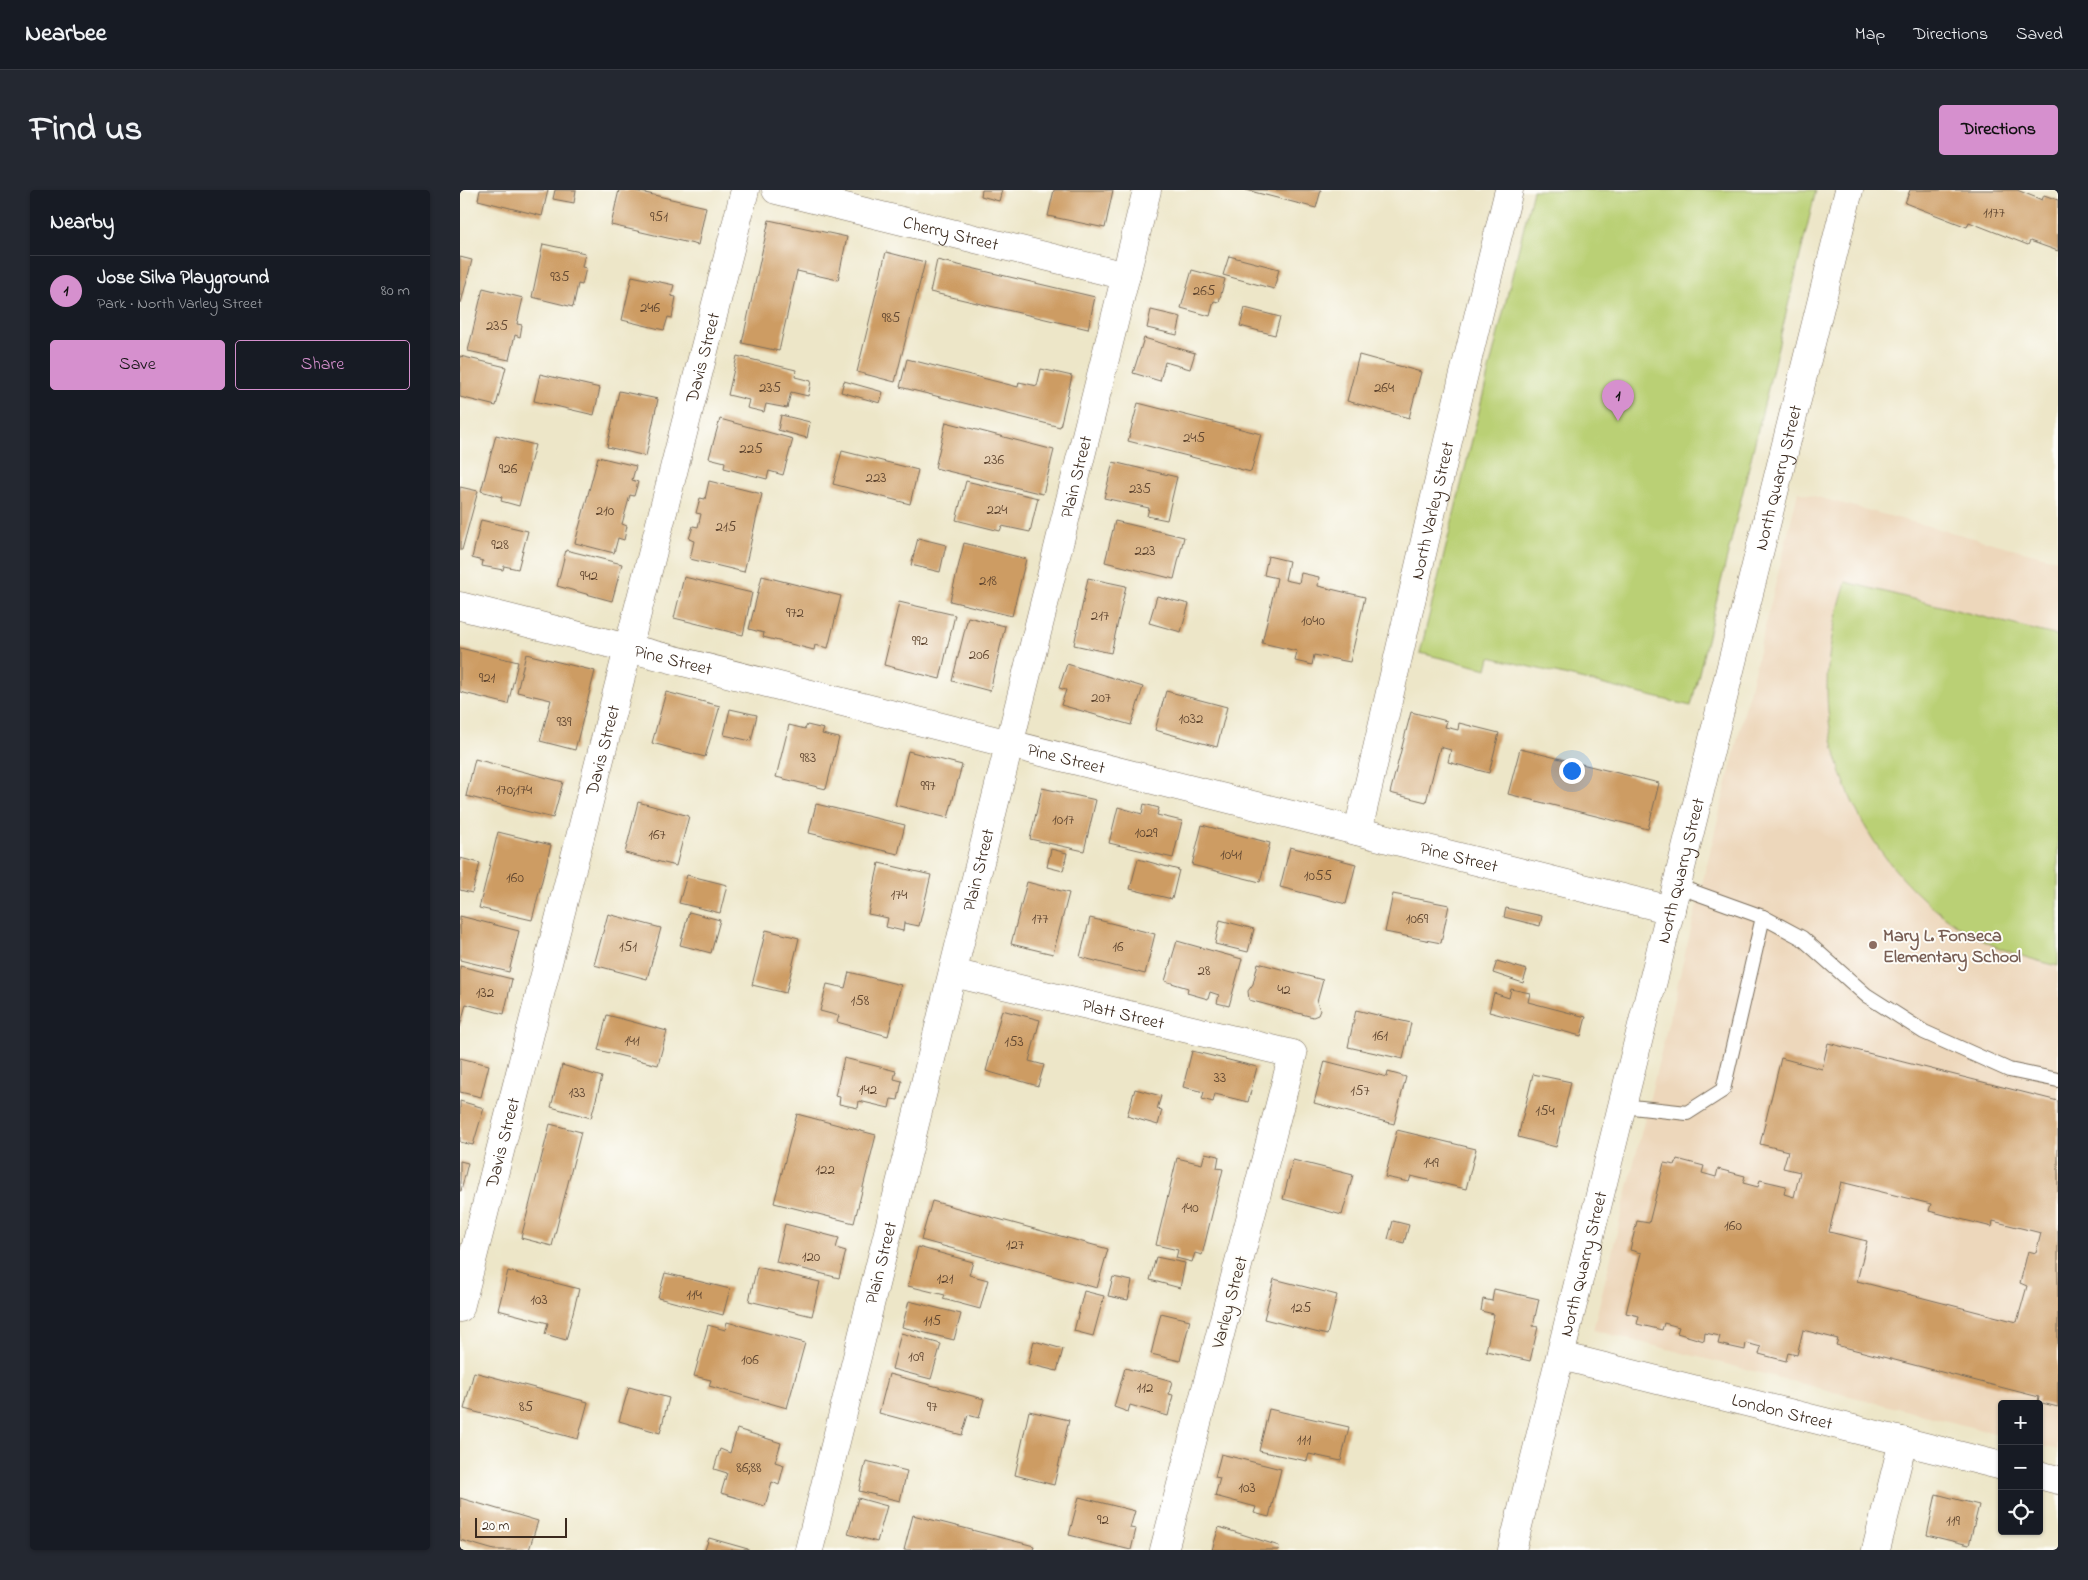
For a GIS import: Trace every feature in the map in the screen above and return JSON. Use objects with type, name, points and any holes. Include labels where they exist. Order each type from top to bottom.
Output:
[{"type":"street","name":"Davis Street","points":[[460,1308],[745,190]]},
{"type":"street","name":"Cherry Street","points":[[776,190],[1126,276]]},
{"type":"street","name":"Plain Street","points":[[809,1550],[1147,190]]},
{"type":"street","name":"North Varley Street","points":[[1358,831],[1454,414],[1509,190]]},
{"type":"street","name":"North Quarry Street","points":[[1512,1550],[1849,190]]},
{"type":"street","name":"Pine Street","points":[[460,606],[1358,831],[1674,898]]},
{"type":"street","name":"Platt Street","points":[[953,973],[1293,1054]]},
{"type":"street","name":"Varley Street","points":[[1164,1550],[1293,1054]]},
{"type":"street","name":"London Street","points":[[1561,1356],[1998,1465]]},
{"type":"street","points":[[1876,1550],[1903,1441]]},
{"type":"street","points":[[2043,1476],[2058,1480]]},
{"type":"lane","points":[[1674,898],[1763,917],[1802,938],[1866,994],[1924,1032],[2009,1070],[2058,1080]]},
{"type":"lane","points":[[1623,1106],[1687,1113],[1723,1090],[1763,917]]},
{"type":"shaded area","name":"Mary L. Fonseca Elementary School","points":[[1798,492],[2058,560],[2058,1450],[2043,1446],[2043,1400],[1998,1400],[1998,1434],[1593,1330]]},
{"type":"green space","points":[[1533,190],[1816,190],[1691,706],[1490,657],[1487,669],[1420,653]]},
{"type":"green space","points":[[1846,582],[2058,636],[2058,966],[2027,958],[1997,947],[1961,928],[1929,904],[1900,875],[1875,842],[1855,807],[1840,769],[1830,729],[1827,689],[1832,635]]},
{"type":"building","points":[[480,190],[548,190],[542,216],[478,200]]},
{"type":"building","points":[[555,190],[576,190],[574,203],[553,199]]},
{"type":"building","points":[[619,190],[632,190],[706,207],[698,245],[611,225]]},
{"type":"building","points":[[982,190],[1002,190],[999,201],[981,196]]},
{"type":"building","points":[[1054,190],[1113,190],[1105,228],[1048,216]]},
{"type":"building","points":[[1246,190],[1321,190],[1316,208]]},
{"type":"building","points":[[1910,190],[2017,190],[2042,200],[2044,195],[2058,200],[2058,251],[2030,241],[2028,245],[1969,222],[1967,227],[1905,203]]},
{"type":"building","points":[[769,220],[847,237],[838,280],[797,271],[779,351],[742,343]]},
{"type":"building","points":[[543,244],[585,253],[582,267],[586,268],[582,285],[578,284],[573,307],[532,297]]},
{"type":"building","points":[[886,252],[925,262],[895,382],[857,372]]},
{"type":"building","points":[[1229,256],[1279,269],[1274,289],[1223,275]]},
{"type":"building","points":[[460,257],[472,260],[461,303],[460,303]]},
{"type":"building","points":[[937,260],[1095,297],[1088,329],[930,292]]},
{"type":"building","points":[[1192,270],[1225,279],[1219,302],[1214,301],[1210,316],[1181,308]]},
{"type":"building","points":[[632,276],[674,285],[671,296],[676,297],[672,318],[668,317],[664,330],[622,320]]},
{"type":"building","points":[[483,288],[523,298],[517,324],[522,325],[520,337],[515,335],[509,360],[468,351]]},
{"type":"building","points":[[1245,308],[1280,317],[1275,335],[1240,326]]},
{"type":"building","points":[[1151,310],[1181,317],[1177,335],[1147,328]]},
{"type":"building","points":[[1144,338],[1195,353],[1190,369],[1165,362],[1160,381],[1133,373]]},
{"type":"building","points":[[1359,355],[1421,372],[1409,418],[1347,401]]},
{"type":"building","points":[[460,356],[506,367],[496,406],[460,397]]},
{"type":"building","points":[[737,356],[796,370],[795,377],[811,381],[808,396],[791,392],[787,408],[766,404],[764,412],[747,408],[749,400],[728,395]]},
{"type":"building","points":[[907,359],[1018,387],[1019,382],[1037,386],[1041,369],[1072,376],[1060,427],[900,387]]},
{"type":"building","points":[[540,374],[600,388],[594,415],[534,401]]},
{"type":"building","points":[[844,381],[883,392],[880,403],[841,392]]},
{"type":"building","points":[[619,391],[658,399],[646,456],[607,447]]},
{"type":"building","points":[[1138,403],[1261,434],[1251,472],[1128,441]]},
{"type":"building","points":[[781,415],[810,422],[807,438],[778,430]]},
{"type":"building","points":[[720,419],[793,439],[783,475],[769,471],[767,479],[724,468],[725,462],[709,458]]},
{"type":"building","points":[[946,422],[1054,450],[1043,494],[935,468]]},
{"type":"building","points":[[496,435],[535,445],[519,506],[501,501],[502,497],[481,491]]},
{"type":"building","points":[[842,451],[918,470],[910,504],[833,484]]},
{"type":"building","points":[[598,457],[636,466],[632,480],[638,482],[634,496],[630,495],[622,524],[627,526],[624,540],[618,538],[614,553],[575,543]]},
{"type":"building","points":[[1113,462],[1177,477],[1167,520],[1147,516],[1149,508],[1104,498]]},
{"type":"building","points":[[709,481],[762,494],[744,572],[690,559],[694,541],[689,539],[693,526],[698,527],[701,514],[696,513],[700,498],[705,499]]},
{"type":"building","points":[[966,481],[1038,498],[1030,532],[1002,526],[1000,531],[956,520]]},
{"type":"building","points":[[460,487],[478,491],[462,550],[460,550]]},
{"type":"building","points":[[481,520],[528,531],[518,569],[504,566],[503,570],[482,566],[483,561],[472,558]]},
{"type":"building","points":[[1115,521],[1184,537],[1174,579],[1105,562]]},
{"type":"building","points":[[918,538],[946,545],[940,572],[911,565]]},
{"type":"building","points":[[964,543],[1026,559],[1012,616],[950,601]]},
{"type":"building","points":[[566,550],[622,564],[612,601],[557,586]]},
{"type":"building","points":[[1268,556],[1289,561],[1285,580],[1299,583],[1301,573],[1319,577],[1318,586],[1365,597],[1350,662],[1314,655],[1312,665],[1295,661],[1297,651],[1262,643],[1277,578],[1264,575]]},
{"type":"building","points":[[762,576],[841,596],[828,648],[815,645],[814,650],[763,637],[764,633],[749,629]]},
{"type":"building","points":[[684,577],[752,593],[743,635],[674,618]]},
{"type":"building","points":[[1088,578],[1126,586],[1111,653],[1074,645]]},
{"type":"building","points":[[1157,596],[1189,604],[1181,632],[1149,623]]},
{"type":"building","points":[[899,602],[955,615],[940,679],[884,665]]},
{"type":"building","points":[[968,617],[1005,626],[990,691],[952,681]]},
{"type":"building","points":[[460,648],[518,662],[508,704],[460,692]]},
{"type":"building","points":[[526,654],[595,671],[575,750],[540,741],[551,700],[517,692]]},
{"type":"building","points":[[1067,664],[1143,687],[1131,725],[1061,705],[1066,690],[1059,688]]},
{"type":"building","points":[[1166,691],[1227,707],[1217,747],[1155,730]]},
{"type":"building","points":[[666,692],[720,706],[705,757],[652,743]]},
{"type":"building","points":[[730,709],[757,715],[751,741],[724,735]]},
{"type":"building","points":[[1411,712],[1447,721],[1445,727],[1458,730],[1459,723],[1499,733],[1489,773],[1448,762],[1451,750],[1440,747],[1426,802],[1390,793]]},
{"type":"building","points":[[789,725],[805,729],[807,725],[824,729],[822,734],[839,738],[826,789],[776,777]]},
{"type":"building","points":[[1520,749],[1659,783],[1648,829],[1508,794]]},
{"type":"building","points":[[908,751],[962,765],[948,818],[895,805]]},
{"type":"building","points":[[475,759],[563,782],[553,818],[466,796]]},
{"type":"building","points":[[1042,788],[1096,800],[1084,851],[1030,839]]},
{"type":"building","points":[[638,802],[689,816],[676,866],[625,853]]},
{"type":"building","points":[[816,804],[905,825],[898,854],[809,833]]},
{"type":"building","points":[[1144,804],[1159,808],[1157,815],[1182,821],[1173,858],[1109,843],[1118,807],[1142,814]]},
{"type":"building","points":[[1202,825],[1270,843],[1260,882],[1192,865]]},
{"type":"building","points":[[498,832],[551,845],[532,920],[479,908]]},
{"type":"building","points":[[1290,847],[1356,864],[1346,904],[1280,887]]},
{"type":"building","points":[[1051,849],[1067,853],[1063,871],[1047,867]]},
{"type":"building","points":[[460,858],[480,863],[472,893],[460,890]]},
{"type":"building","points":[[1138,859],[1179,870],[1172,899],[1130,889]]},
{"type":"building","points":[[879,863],[931,875],[919,926],[904,923],[903,931],[886,927],[888,918],[868,914]]},
{"type":"building","points":[[687,875],[727,885],[720,913],[679,903]]},
{"type":"building","points":[[1027,882],[1069,893],[1053,954],[1011,944]]},
{"type":"building","points":[[1393,894],[1449,905],[1441,943],[1385,932]]},
{"type":"building","points":[[1506,908],[1542,916],[1540,926],[1504,917]]},
{"type":"building","points":[[689,912],[720,920],[711,953],[680,945]]},
{"type":"building","points":[[608,914],[661,928],[647,979],[594,965]]},
{"type":"building","points":[[460,916],[519,931],[509,972],[460,960]]},
{"type":"building","points":[[1090,918],[1155,934],[1145,974],[1080,957]]},
{"type":"building","points":[[1220,920],[1254,929],[1248,952],[1215,944]]},
{"type":"building","points":[[766,930],[799,938],[786,993],[752,985]]},
{"type":"building","points":[[1177,941],[1242,959],[1229,1006],[1217,1003],[1219,995],[1210,992],[1208,999],[1187,993],[1188,988],[1165,981]]},
{"type":"building","points":[[1497,961],[1527,970],[1523,983],[1493,973]]},
{"type":"building","points":[[1258,963],[1323,980],[1317,1002],[1320,1010],[1318,1015],[1313,1017],[1249,1000],[1248,991],[1253,984]]},
{"type":"building","points":[[460,966],[512,979],[504,1014],[466,1004],[460,1027]]},
{"type":"building","points":[[849,972],[901,985],[888,1036],[837,1022],[839,1016],[820,1011],[827,984],[845,988]]},
{"type":"building","points":[[1511,989],[1530,993],[1528,1002],[1586,1017],[1581,1036],[1489,1012],[1494,993],[1509,998]]},
{"type":"building","points":[[1002,1010],[1040,1020],[1029,1061],[1044,1065],[1038,1086],[986,1071]]},
{"type":"building","points":[[1356,1010],[1411,1023],[1403,1059],[1348,1047]]},
{"type":"building","points":[[607,1015],[667,1031],[658,1065],[598,1050]]},
{"type":"building","points":[[1828,1043],[2058,1101],[2058,1407],[2043,1403],[2043,1400],[2038,1400],[2039,1397],[1836,1345],[1838,1339],[1803,1330],[1797,1355],[1788,1353],[1786,1361],[1759,1354],[1761,1347],[1746,1343],[1745,1350],[1718,1344],[1720,1336],[1705,1333],[1704,1341],[1677,1333],[1679,1327],[1664,1323],[1662,1330],[1637,1324],[1639,1316],[1626,1313],[1641,1253],[1630,1250],[1637,1221],[1649,1223],[1664,1163],[1675,1165],[1677,1159],[1704,1166],[1702,1173],[1716,1177],[1718,1169],[1745,1176],[1743,1183],[1758,1187],[1760,1180],[1786,1186],[1784,1194],[1794,1197],[1800,1172],[1783,1168],[1788,1151],[1760,1144],[1781,1058],[1822,1069]],"holes":[[[1841,1182],[1931,1204],[1929,1211],[1992,1227],[1993,1221],[2041,1233],[2036,1253],[2028,1251],[2020,1283],[2027,1286],[2017,1322],[1857,1281],[1867,1241],[1829,1232]]]},
{"type":"building","points":[[1192,1051],[1257,1067],[1248,1102],[1215,1094],[1213,1102],[1202,1099],[1204,1092],[1183,1087]]},
{"type":"building","points":[[460,1058],[489,1065],[481,1097],[460,1092]]},
{"type":"building","points":[[844,1058],[896,1071],[894,1079],[902,1081],[898,1100],[891,1099],[889,1108],[859,1101],[858,1108],[839,1104],[840,1097],[835,1096]]},
{"type":"building","points":[[1325,1061],[1387,1077],[1388,1072],[1406,1077],[1394,1124],[1314,1103]]},
{"type":"building","points":[[562,1065],[602,1077],[591,1118],[551,1107]]},
{"type":"building","points":[[1533,1074],[1571,1082],[1556,1147],[1518,1137]]},
{"type":"building","points":[[1135,1089],[1161,1096],[1157,1109],[1162,1110],[1158,1125],[1127,1116]]},
{"type":"building","points":[[460,1101],[484,1108],[473,1145],[460,1142]]},
{"type":"building","points":[[797,1114],[876,1135],[854,1223],[774,1203]]},
{"type":"building","points":[[550,1124],[581,1132],[552,1246],[521,1238]]},
{"type":"building","points":[[1397,1130],[1476,1149],[1466,1189],[1411,1176],[1409,1182],[1385,1177]]},
{"type":"building","points":[[1205,1153],[1219,1156],[1217,1168],[1223,1169],[1202,1255],[1195,1253],[1192,1262],[1176,1258],[1178,1250],[1156,1245],[1177,1158],[1202,1164]]},
{"type":"building","points":[[1293,1160],[1353,1175],[1342,1215],[1283,1199]]},
{"type":"building","points":[[460,1161],[468,1163],[461,1191],[460,1191]]},
{"type":"building","points":[[932,1201],[1108,1249],[1097,1288],[921,1240]]},
{"type":"building","points":[[1393,1221],[1409,1225],[1404,1243],[1388,1239]]},
{"type":"building","points":[[785,1224],[839,1238],[836,1248],[846,1251],[839,1278],[776,1262]]},
{"type":"building","points":[[918,1247],[973,1262],[969,1275],[988,1280],[980,1309],[943,1299],[945,1295],[908,1286]]},
{"type":"building","points":[[1156,1257],[1185,1263],[1180,1288],[1150,1280]]},
{"type":"building","points":[[757,1267],[820,1282],[812,1316],[749,1301]]},
{"type":"building","points":[[508,1271],[579,1289],[566,1340],[545,1334],[548,1323],[498,1310]]},
{"type":"building","points":[[665,1273],[730,1289],[723,1315],[658,1298]]},
{"type":"building","points":[[1113,1277],[1132,1281],[1128,1300],[1108,1296]]},
{"type":"building","points":[[1274,1279],[1337,1295],[1327,1335],[1264,1319]]},
{"type":"building","points":[[1494,1289],[1539,1299],[1533,1326],[1538,1327],[1530,1361],[1486,1351],[1494,1314],[1481,1311],[1483,1299],[1492,1301]]},
{"type":"building","points":[[1084,1291],[1104,1296],[1093,1336],[1074,1331]]},
{"type":"building","points":[[909,1301],[961,1314],[954,1340],[902,1327]]},
{"type":"building","points":[[1161,1313],[1190,1320],[1180,1361],[1151,1354]]},
{"type":"building","points":[[727,1322],[805,1343],[787,1408],[709,1386],[711,1380],[694,1376],[708,1325],[725,1330]]},
{"type":"building","points":[[901,1333],[941,1344],[931,1379],[892,1369]]},
{"type":"building","points":[[1034,1341],[1063,1349],[1057,1371],[1028,1364]]},
{"type":"building","points":[[1125,1368],[1172,1381],[1169,1394],[1173,1395],[1168,1416],[1130,1405],[1128,1412],[1114,1407]]},
{"type":"building","points":[[474,1372],[588,1402],[578,1439],[464,1409]]},
{"type":"building","points":[[889,1374],[984,1399],[979,1418],[968,1415],[962,1435],[879,1413]]},
{"type":"building","points":[[629,1387],[669,1398],[660,1433],[619,1421]]},
{"type":"building","points":[[1269,1409],[1349,1427],[1341,1461],[1309,1454],[1307,1461],[1259,1451]]},
{"type":"building","points":[[1029,1411],[1069,1420],[1054,1485],[1015,1475]]},
{"type":"building","points":[[737,1429],[781,1443],[775,1462],[784,1465],[779,1485],[772,1482],[765,1506],[721,1493],[727,1473],[714,1469],[720,1449],[730,1453]]},
{"type":"building","points":[[1221,1454],[1281,1469],[1269,1517],[1254,1513],[1256,1507],[1215,1496],[1220,1478],[1215,1477]]},
{"type":"building","points":[[866,1461],[907,1471],[900,1501],[859,1491]]},
{"type":"building","points":[[1936,1494],[1979,1505],[1969,1545],[1927,1535]]},
{"type":"building","points":[[1079,1497],[1135,1511],[1130,1528],[1136,1529],[1131,1550],[1069,1535]]},
{"type":"building","points":[[460,1498],[538,1521],[529,1550],[494,1550],[460,1540]]},
{"type":"building","points":[[858,1498],[887,1506],[877,1542],[848,1534]]},
{"type":"building","points":[[913,1515],[1034,1546],[1033,1550],[904,1550]]},
{"type":"building","points":[[1219,1527],[1279,1546],[1278,1550],[1212,1550]]},
{"type":"building","points":[[709,1538],[748,1549],[748,1550],[705,1550]]},
{"type":"place","name":"Jose Silva Playground","points":[[1618,421]]},
{"type":"place","name":"Mary L. Fonseca Elementary School","points":[[1873,945]]}]
